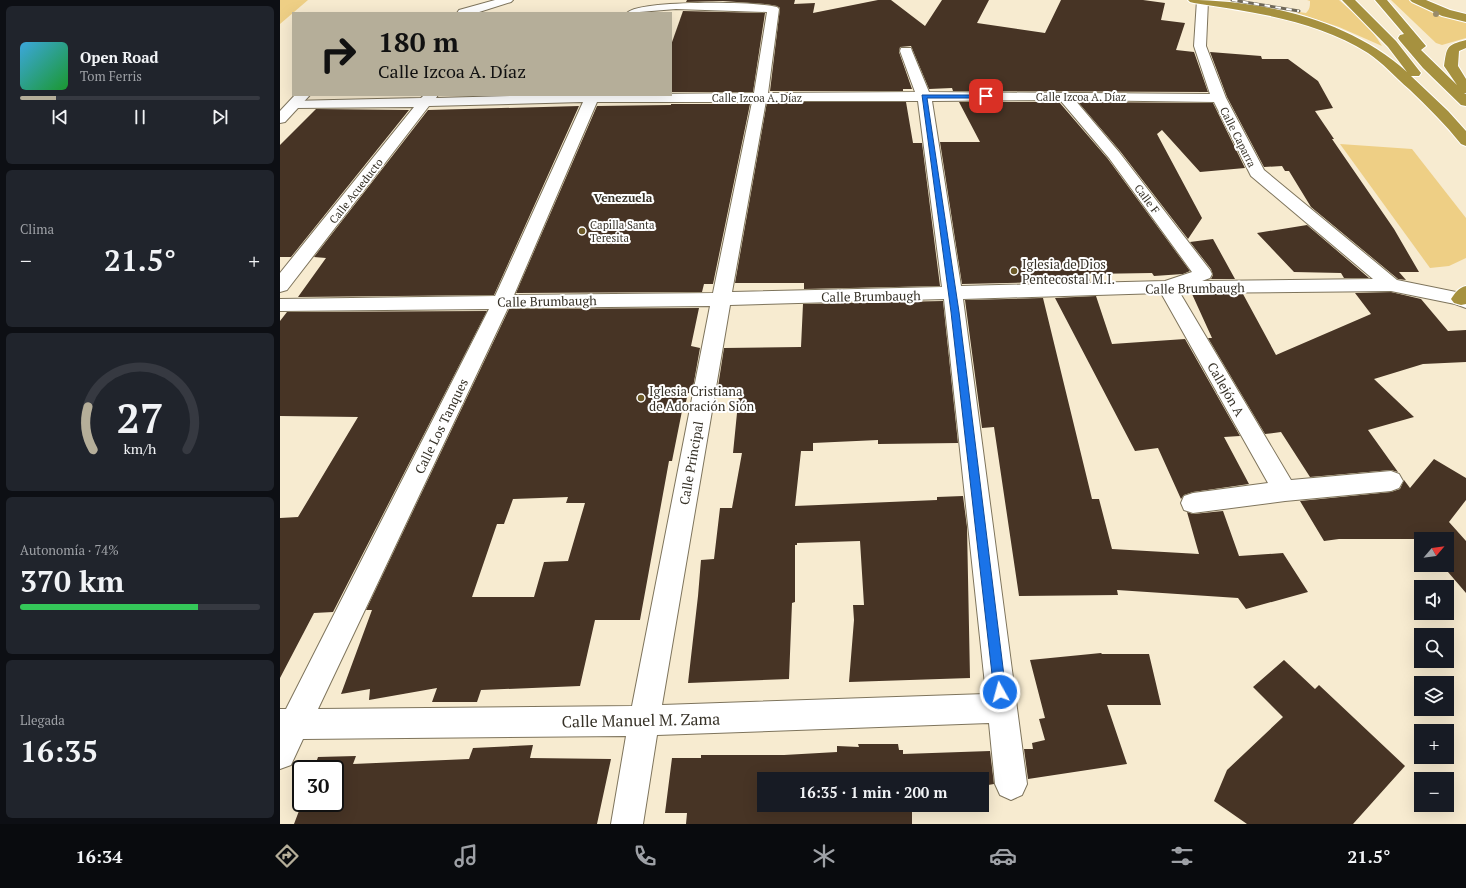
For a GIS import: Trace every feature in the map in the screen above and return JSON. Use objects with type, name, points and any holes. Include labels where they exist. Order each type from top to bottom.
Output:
[{"type":"highway","points":[[1348,0],[1392,44],[1466,142]]},
{"type":"highway","points":[[1368,0],[1385,16],[1428,65],[1466,102]]},
{"type":"highway","points":[[1381,0],[1466,98]]},
{"type":"highway","points":[[1416,0],[1446,13],[1466,18]]},
{"type":"highway","points":[[1198,1],[1276,14],[1303,21],[1365,46],[1388,63],[1451,122]]},
{"type":"highway","points":[[1466,44],[1453,49],[1451,66],[1466,89]]},
{"type":"street","points":[[467,12],[507,0]]},
{"type":"street","name":"Calle Caparra","points":[[1198,1],[1200,46],[1219,98],[1257,172],[1391,285]]},
{"type":"street","name":"Calle Principal","points":[[627,824],[644,721],[721,299],[760,98],[773,8],[696,5],[647,7],[639,8],[634,12]]},
{"type":"street","points":[[906,51],[924,96],[952,294],[1011,784]]},
{"type":"street","name":"Calle Izcoa A. Díaz","points":[[299,99],[594,96],[760,98],[1064,96],[1219,98]]},
{"type":"street","name":"Calle Los Tanques","points":[[280,754],[287,725],[502,301],[594,96]]},
{"type":"street","name":"Calle F","points":[[1064,96],[1114,155],[1203,274],[1167,287]]},
{"type":"street","name":"Calle Acueducto","points":[[280,286],[428,98]]},
{"type":"street","points":[[280,119],[299,99]]},
{"type":"street","name":"Calle Brumbaugh","points":[[280,304],[721,299],[952,294],[1167,287],[1391,285],[1464,298]]},
{"type":"street","name":"Callejón A","points":[[1167,287],[1285,491]]},
{"type":"street","points":[[1192,504],[1285,491],[1392,481]]},
{"type":"street","name":"Calle Manuel M. Zama","points":[[287,725],[644,721],[1002,708]]},
{"type":"shaded area","points":[[280,0],[308,0],[292,12],[292,14],[280,24]]},
{"type":"shaded area","points":[[1307,0],[1339,0],[1368,27],[1382,46],[1339,27],[1297,13],[1307,12],[1310,7],[1310,1]]},
{"type":"shaded area","points":[[1391,0],[1411,0],[1466,21],[1466,38],[1442,45],[1436,43]]},
{"type":"shaded area","points":[[1340,144],[1412,149],[1466,218],[1466,258],[1449,266],[1430,268]]},
{"type":"building","points":[[687,0],[795,0],[794,4],[815,3],[813,13],[878,0],[891,0],[925,26],[942,0],[989,0],[977,23],[1045,33],[1061,0],[1143,0],[1165,3],[1161,20],[1185,23],[1176,50],[1194,52],[1208,92],[953,91],[952,88],[929,89],[911,46],[900,47],[899,52],[912,89],[903,89],[903,91],[770,91],[780,8],[765,4],[723,1],[686,2]]},
{"type":"building","points":[[683,11],[765,13],[753,92],[672,92],[672,42]]},
{"type":"building","points":[[1210,52],[1261,56],[1262,59],[1288,59],[1318,81],[1333,108],[1315,111],[1334,139],[1332,139],[1394,229],[1419,272],[1399,272],[1406,280],[1398,279],[1311,207],[1289,171],[1285,171],[1282,166],[1264,167],[1227,97]]},
{"type":"building","points":[[767,102],[906,102],[913,143],[922,143],[940,286],[804,289],[804,283],[735,283]]},
{"type":"building","points":[[959,102],[1059,102],[1108,159],[1190,271],[1183,274],[1154,276],[1152,273],[1088,274],[1090,281],[962,284],[940,142],[980,142]]},
{"type":"building","points":[[1078,102],[1213,103],[1245,168],[1200,172],[1162,130],[1157,134],[1202,218],[1188,239],[1120,151]]},
{"type":"building","points":[[750,104],[713,284],[704,284],[702,292],[516,293],[597,106]]},
{"type":"building","points":[[579,106],[494,295],[298,297],[326,258],[314,257],[428,110]]},
{"type":"building","points":[[316,109],[409,110],[291,257],[280,257],[280,145]]},
{"type":"building","points":[[1307,225],[1369,278],[1344,278],[1341,273],[1294,272],[1257,233]]},
{"type":"building","points":[[1213,239],[1235,279],[1211,279],[1213,275],[1211,269],[1190,242]]},
{"type":"building","points":[[1391,292],[1421,299],[1448,331],[1466,330],[1466,362],[1423,364],[1374,379],[1414,417],[1368,430],[1398,472],[1391,470],[1310,477],[1281,432],[1265,434],[1208,338],[1212,338],[1192,294],[1243,294],[1276,355],[1371,314],[1355,293]]},
{"type":"building","points":[[1096,296],[1112,344],[1185,339],[1240,436],[1224,437],[1249,484],[1193,492],[1184,495],[1181,499],[1158,448],[1135,451],[1055,298]]},
{"type":"building","points":[[1043,298],[1092,499],[1099,499],[1112,549],[1199,554],[1187,512],[1193,514],[1223,511],[1239,556],[1283,553],[1308,592],[1246,609],[1238,598],[1117,590],[1118,595],[1019,596],[994,427],[982,428],[965,300]]},
{"type":"building","points":[[943,301],[958,443],[878,444],[878,440],[813,443],[813,451],[801,451],[795,506],[937,500],[937,497],[963,496],[967,527],[970,678],[849,682],[854,620],[853,605],[864,605],[860,541],[797,543],[797,545],[795,545],[795,602],[792,603],[789,679],[688,683],[701,560],[714,559],[720,508],[732,508],[742,453],[733,453],[739,393],[717,393],[724,348],[801,347],[803,304]]},
{"type":"building","points":[[699,308],[691,346],[700,348],[692,393],[688,393],[685,406],[683,406],[672,461],[669,461],[640,620],[595,620],[580,686],[481,690],[477,702],[432,702],[437,688],[369,700],[370,689],[341,694],[372,610],[366,610],[509,309]],"holes":[[[568,497],[566,503],[585,503],[568,561],[544,562],[534,597],[472,597],[497,524],[504,524],[513,499]]]},
{"type":"building","points":[[487,311],[333,612],[314,613],[280,678],[280,518],[298,517],[358,417],[280,416],[280,321],[287,312]]},
{"type":"building","points":[[1434,459],[1466,478],[1466,500],[1449,522],[1466,541],[1466,593],[1448,572],[1454,572],[1454,532],[1414,532],[1414,539],[1339,539],[1324,541],[1300,501],[1391,492],[1400,489],[1404,480],[1410,488]]},
{"type":"building","points":[[1101,653],[1149,654],[1161,705],[1107,705],[1127,764],[1028,779],[1024,749],[1033,749],[1032,743],[1045,740],[1039,719],[1045,718],[1030,660]]},
{"type":"building","points":[[1284,660],[1315,689],[1319,685],[1405,766],[1353,824],[1247,824],[1214,801],[1227,770],[1283,717],[1253,687]]},
{"type":"building","points":[[858,744],[898,744],[899,750],[903,750],[903,754],[990,751],[994,784],[989,785],[989,772],[757,772],[757,812],[912,812],[912,824],[686,824],[687,813],[665,813],[672,758],[701,758],[701,755],[784,755],[837,752],[837,746],[859,747]]},
{"type":"building","points":[[533,745],[530,758],[611,759],[597,824],[294,824],[299,812],[344,812],[344,760],[317,760],[318,757],[356,756],[353,764],[469,759],[473,748]]},
{"type":"railway","points":[[1232,0],[1299,11]]},
{"type":"place","name":"Capilla Santa Teresita","points":[[582,231]]},
{"type":"place","name":"Iglesia de Dios Pentecostal M.I.","points":[[1014,271]]},
{"type":"place","name":"Iglesia Cristiana de Adoración Sión","points":[[641,398]]},
{"type":"district","name":"Venezuela","points":[[623,198]]},
{"type":"route","points":[[986,96],[924,96],[955,312],[1000,692]]}]
